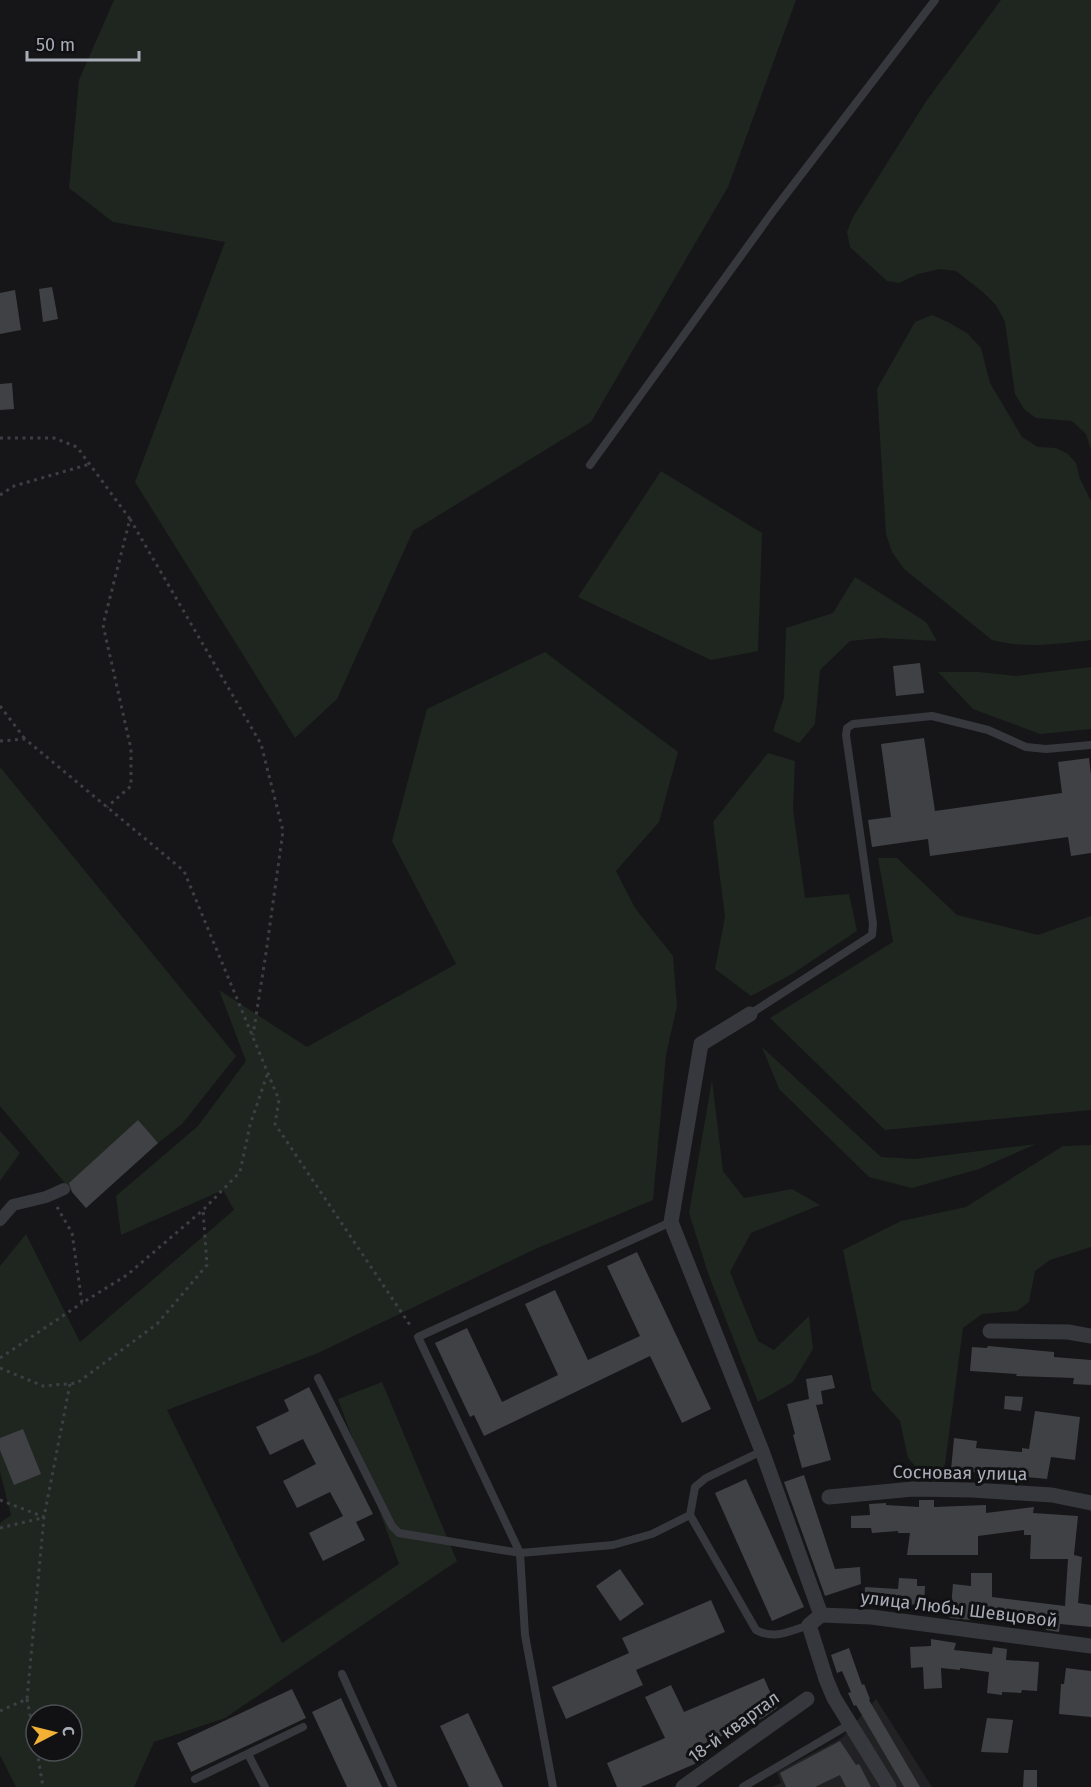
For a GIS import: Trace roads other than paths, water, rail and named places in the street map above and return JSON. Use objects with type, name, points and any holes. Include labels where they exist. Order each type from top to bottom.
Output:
[{"type":"street","points":[[750,1014],[701,1044],[671,1222],[762,1451],[821,1615],[809,1625],[826,1679],[850,1724],[889,1787]]},
{"type":"street","points":[[0,1220],[13,1205],[51,1195],[63,1189]]},
{"type":"street","points":[[990,1331],[1068,1332],[1091,1336]]},
{"type":"street","name":"Сосновая улица","points":[[829,1497],[913,1490],[972,1490],[1052,1495],[1091,1503]]},
{"type":"street","name":"улица Любы Шевцовой","points":[[821,1615],[872,1617],[1091,1646]]},
{"type":"street","name":"18-й квартал","points":[[683,1787],[807,1699]]},
{"type":"lane","points":[[590,465],[774,210],[935,0]]},
{"type":"lane","points":[[750,1014],[872,935],[873,924],[846,735],[847,728],[853,724],[932,716],[988,730],[1026,747],[1047,749],[1091,746]]},
{"type":"lane","points":[[553,1787],[525,1635],[520,1553],[418,1337],[671,1222]]},
{"type":"lane","points":[[318,1378],[395,1530],[399,1533],[520,1553],[613,1545],[652,1534],[690,1515]]},
{"type":"lane","points":[[762,1451],[706,1478],[695,1487],[690,1515],[756,1630],[766,1635],[776,1635],[809,1625]]},
{"type":"lane","points":[[342,1674],[393,1787]]},
{"type":"lane","points":[[743,1787],[850,1724]]},
{"type":"lane","points":[[195,1779],[303,1727]]},
{"type":"lane","points":[[248,1754],[265,1787]]}]
